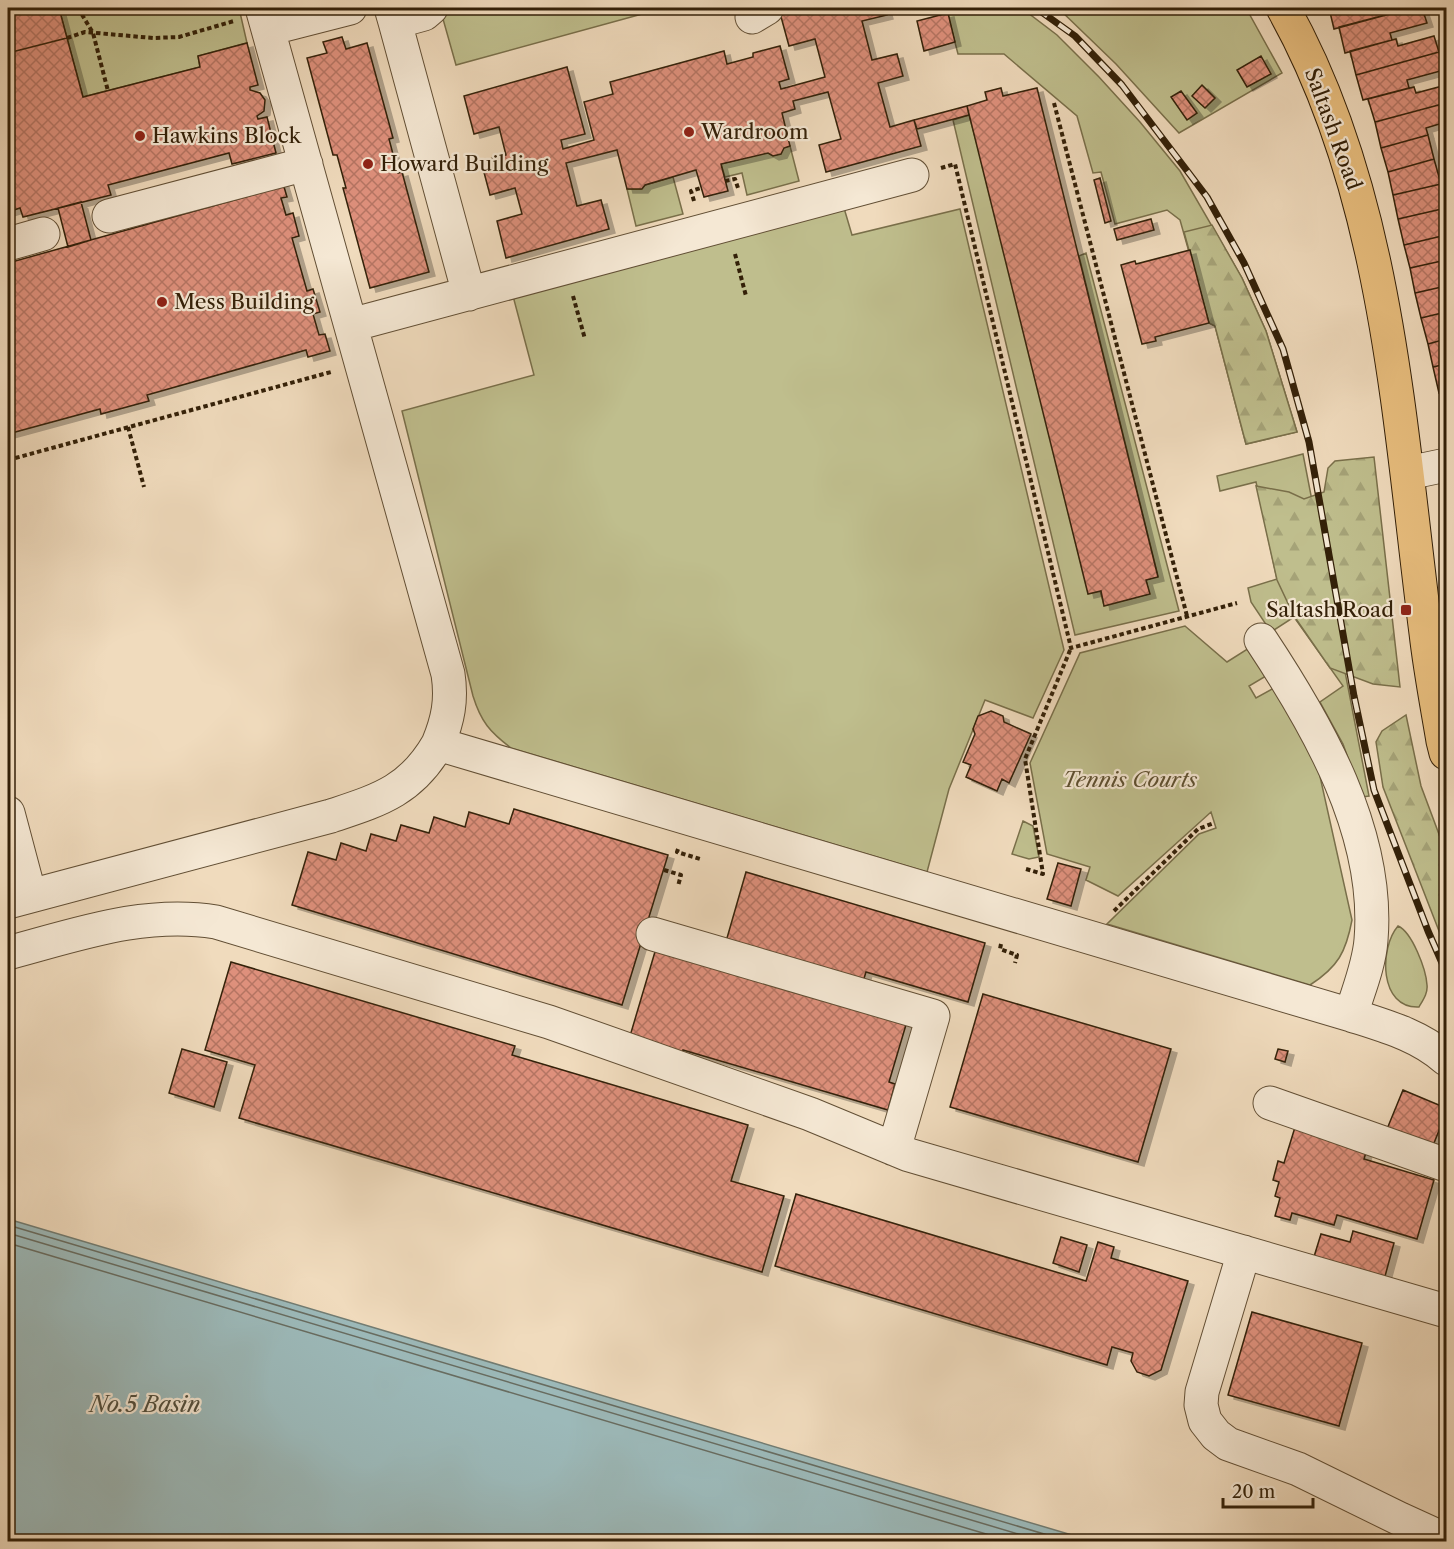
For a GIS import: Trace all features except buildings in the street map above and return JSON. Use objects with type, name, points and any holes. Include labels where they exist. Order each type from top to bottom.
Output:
[{"type":"main road","name":"Saltash Road","points":[[1283,8],[1296,30],[1329,105],[1358,196],[1381,299],[1408,474],[1426,635],[1446,753]]},
{"type":"street","points":[[8,813],[19,899],[331,816],[382,798],[401,787],[418,772],[438,744],[450,707],[448,674],[265,17],[350,8]]},
{"type":"street","points":[[431,8],[424,14],[393,15],[469,294]]},
{"type":"street","points":[[109,216],[306,164]]},
{"type":"street","points":[[351,325],[566,268],[734,211],[912,175]]},
{"type":"street","points":[[8,244],[43,234]]},
{"type":"street","points":[[1408,474],[1446,465]]},
{"type":"street","points":[[1261,640],[1304,707],[1333,763],[1342,784],[1363,852],[1371,908],[1371,942],[1351,1015]]},
{"type":"street","points":[[438,744],[1351,1015],[1422,1041],[1446,1059]]},
{"type":"street","points":[[8,953],[132,922],[184,919],[216,922],[549,1022],[810,1114],[909,1155],[1446,1311]]},
{"type":"street","points":[[653,933],[933,1016],[894,1149]]},
{"type":"street","points":[[1270,1103],[1446,1165]]},
{"type":"street","points":[[1244,1252],[1202,1392],[1202,1413],[1209,1427],[1228,1444],[1299,1468],[1446,1540]]},
{"type":"path","points":[[78,8],[93,33],[108,91]]},
{"type":"path","points":[[67,38],[85,32],[153,38],[179,37],[265,17]]},
{"type":"path","points":[[1054,103],[1187,616]]},
{"type":"path","points":[[912,175],[955,164],[1071,648],[1025,759],[1043,874],[1026,869]]},
{"type":"path","points":[[725,181],[735,179],[734,211],[746,296]]},
{"type":"path","points":[[696,210],[691,190],[701,188]]},
{"type":"path","points":[[566,268],[585,339]]},
{"type":"path","points":[[8,460],[362,363]]},
{"type":"path","points":[[128,427],[144,487]]},
{"type":"path","points":[[1071,648],[1237,603]]},
{"type":"path","points":[[1088,937],[1198,829],[1214,823]]},
{"type":"path","points":[[678,848],[677,852],[700,859]]},
{"type":"path","points":[[664,870],[681,875],[678,886]]},
{"type":"path","points":[[1001,944],[1000,949],[1017,955],[1015,963]]},
{"type":"green space","points":[[59,8],[239,8],[247,43],[198,56],[200,67],[83,97]]},
{"type":"green space","points":[[445,8],[664,8],[456,65],[443,19]]},
{"type":"green space","points":[[946,8],[1020,8],[1024,10],[1057,35],[1140,122],[1180,171],[1242,278],[1266,331],[1297,432],[1246,444],[1215,326],[1209,323],[1180,220],[1167,210],[1115,224],[1101,172],[1093,173],[1077,116],[1004,54],[958,54]]},
{"type":"green space","points":[[1058,8],[1246,8],[1282,73],[1179,133],[1116,64]]},
{"type":"green space","points":[[969,115],[1104,605],[1149,594],[1146,580],[1158,576],[1079,256],[1086,253],[1179,611],[1075,635],[953,120]]},
{"type":"green space","points":[[790,146],[799,181],[747,195],[742,173],[725,177],[721,164]]},
{"type":"green space","points":[[673,177],[683,214],[636,226],[627,189],[641,189],[645,185]]},
{"type":"green space","points":[[844,208],[852,235],[960,209],[1064,650],[1033,718],[985,700],[949,789],[927,872],[511,748],[497,737],[483,720],[473,696],[402,411],[534,375],[513,296]]},
{"type":"green space","points":[[1212,225],[1242,278],[1266,331],[1297,432],[1246,444],[1215,326],[1209,323],[1184,232]]},
{"type":"green space","points":[[1303,454],[1369,796],[1362,797],[1343,744],[1320,702],[1343,686],[1294,617],[1271,632],[1251,602],[1248,588],[1277,579],[1256,482],[1220,491],[1217,476]]},
{"type":"green space","points":[[1374,457],[1400,687],[1373,684],[1330,668],[1294,616],[1277,580],[1256,486],[1289,492],[1304,499],[1324,492],[1328,468],[1335,461]]},
{"type":"green space","name":"Tennis Courts","points":[[1185,626],[1227,662],[1249,648],[1266,676],[1249,686],[1256,698],[1274,688],[1317,763],[1352,920],[1347,941],[1339,958],[1328,972],[1310,985],[1107,924],[1199,834],[1216,828],[1211,812],[1118,896],[1086,880],[1090,867],[1047,854],[1030,763],[1080,653]]},
{"type":"green space","points":[[1406,715],[1421,786],[1446,853],[1446,949],[1383,787],[1376,742],[1382,731]]},
{"type":"green space","points":[[1023,821],[1033,826],[1039,857],[1029,859],[1012,854]]},
{"type":"green space","points":[[1398,926],[1413,943],[1424,970],[1427,991],[1419,1007],[1406,1005],[1396,998],[1386,976],[1388,948]]},
{"type":"water","name":"No.5 Basin","points":[[8,1219],[1092,1541],[8,1541]]},
{"type":"railway","points":[[1036,8],[1075,36],[1122,85],[1207,197],[1244,263],[1283,349],[1309,442],[1354,696],[1374,790],[1446,972]]},
{"type":"place","name":"Wardroom","points":[[689,132]]},
{"type":"place","name":"Hawkins Block","points":[[140,136]]},
{"type":"place","name":"Howard Building","points":[[368,164]]},
{"type":"place","name":"Mess Building","points":[[162,302]]},
{"type":"place","name":"Saltash Road","points":[[1406,610]]}]
